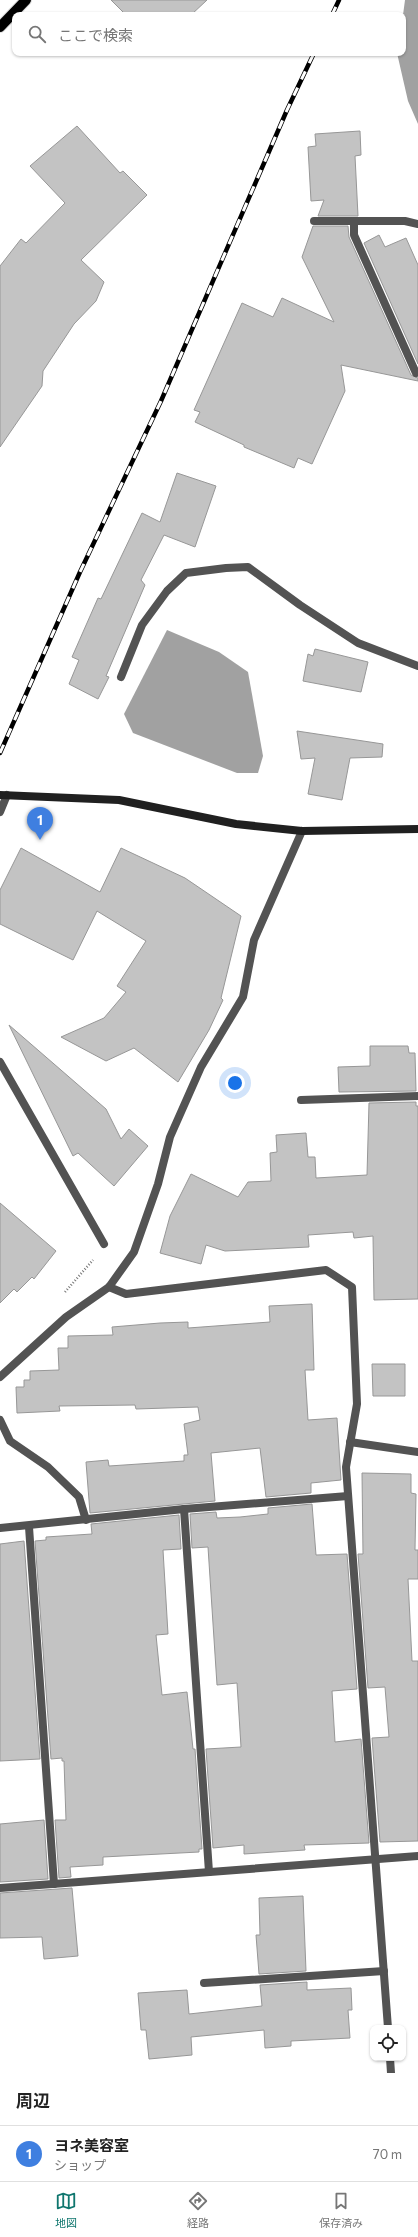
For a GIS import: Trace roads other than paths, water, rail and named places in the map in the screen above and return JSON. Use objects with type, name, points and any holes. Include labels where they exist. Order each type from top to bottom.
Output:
[{"type":"main road","points":[[14,12],[26,0]]},
{"type":"main road","points":[[0,27],[12,15]]},
{"type":"street","points":[[314,221],[405,221],[418,224]]},
{"type":"street","points":[[354,221],[354,235],[416,373]]},
{"type":"street","points":[[121,677],[142,625],[167,591],[186,573],[248,567],[300,605],[358,643],[418,666]]},
{"type":"street","points":[[0,812],[4,795],[118,800],[236,824],[302,831],[418,829]]},
{"type":"street","points":[[0,1377],[66,1317],[109,1287],[134,1252],[158,1184],[170,1137],[201,1067],[243,996],[254,940],[302,831]]},
{"type":"street","points":[[0,1062],[104,1244]]},
{"type":"street","points":[[301,1100],[418,1096]]},
{"type":"street","points":[[109,1287],[126,1294],[326,1270],[352,1287],[357,1404],[346,1467],[388,2025]]},
{"type":"street","points":[[0,1420],[10,1441],[48,1468],[79,1497],[86,1520]]},
{"type":"street","points":[[350,1442],[418,1452]]},
{"type":"street","points":[[0,1528],[29,1527],[184,1509],[348,1496]]},
{"type":"street","points":[[184,1509],[209,1872]]},
{"type":"street","points":[[29,1527],[54,1884]]},
{"type":"street","points":[[0,1888],[418,1856]]},
{"type":"street","points":[[204,1983],[384,1971]]},
{"type":"street","points":[[390,2061],[391,2073]]},
{"type":"railway","points":[[333,12],[339,0]]},
{"type":"railway","points":[[0,753],[80,572],[161,401],[287,110],[313,56]]},
{"type":"place","name":"ヨネ美容室","points":[[40,840]]}]
